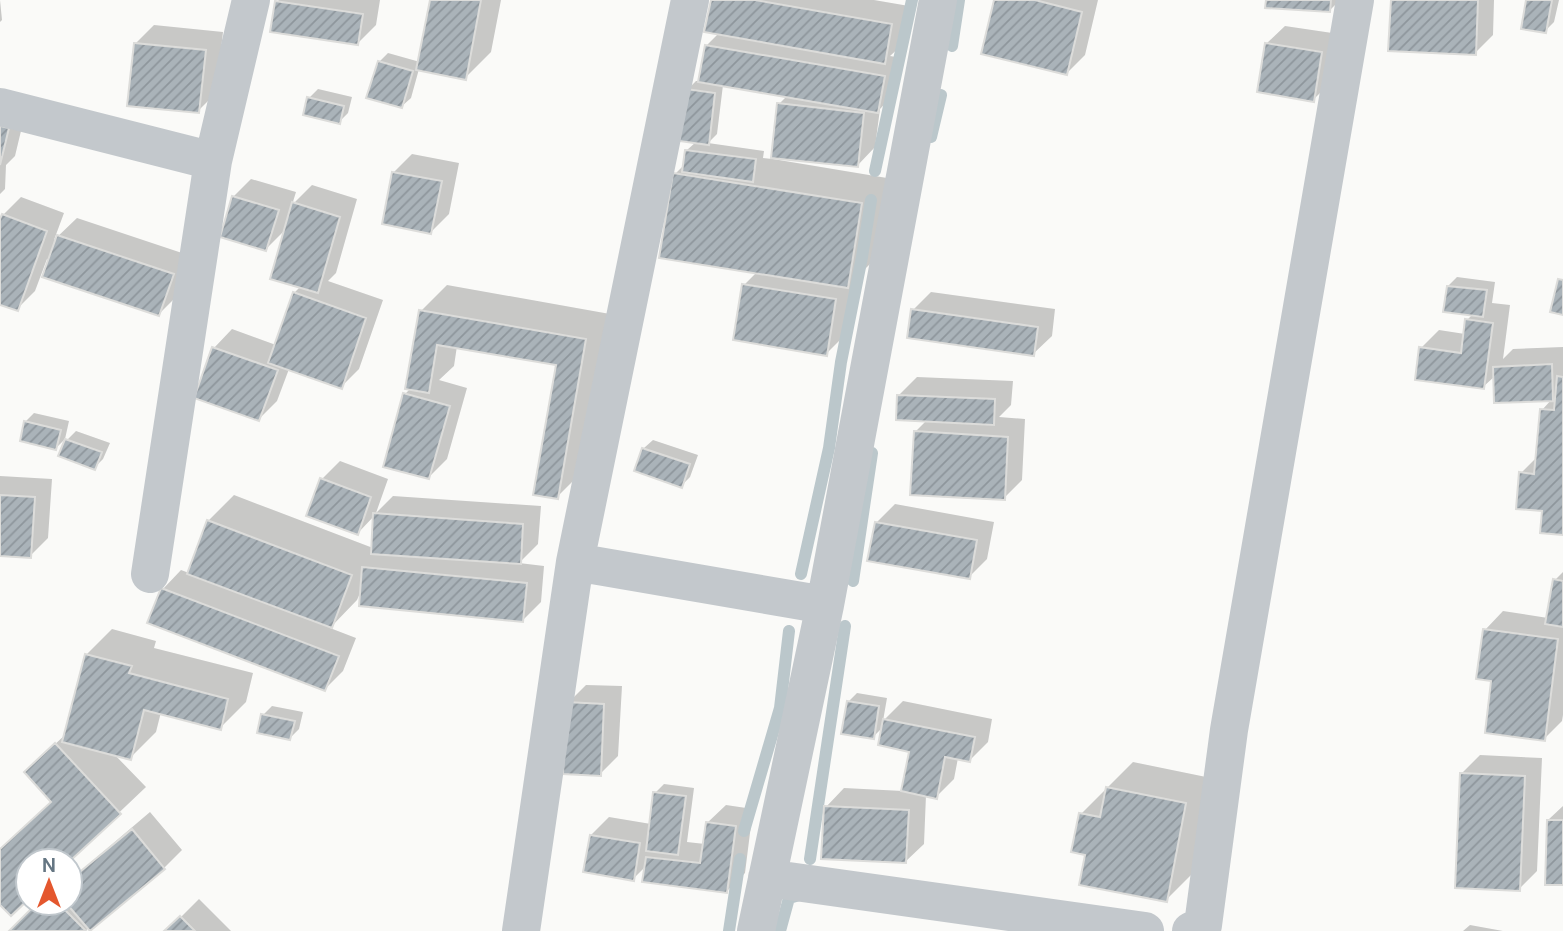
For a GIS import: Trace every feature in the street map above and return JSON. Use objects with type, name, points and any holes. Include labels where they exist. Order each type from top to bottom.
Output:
[{"type":"street","points":[[149,575],[213,161],[251,0]]},
{"type":"street","points":[[521,931],[575,562],[690,0]]},
{"type":"street","points":[[757,931],[825,605],[938,0]]},
{"type":"street","points":[[1200,929],[1229,730],[1354,0]]},
{"type":"street","points":[[0,107],[213,161]]},
{"type":"street","points":[[575,562],[825,605]]},
{"type":"street","points":[[766,878],[1145,931]]},
{"type":"building","points":[[430,0],[481,0],[466,80],[416,70]]},
{"type":"building","points":[[711,0],[755,0],[892,24],[885,64],[704,32]]},
{"type":"building","points":[[994,0],[1035,0],[1082,12],[1067,75],[981,54]]},
{"type":"building","points":[[1266,0],[1331,0],[1330,12],[1265,8]]},
{"type":"building","points":[[1391,0],[1478,0],[1476,55],[1388,51]]},
{"type":"building","points":[[1526,0],[1552,0],[1546,33],[1521,29]]},
{"type":"building","points":[[275,1],[363,14],[358,45],[270,32]]},
{"type":"building","points":[[134,43],[206,50],[199,113],[127,106]]},
{"type":"building","points":[[1265,43],[1322,52],[1314,102],[1257,92]]},
{"type":"building","points":[[705,45],[885,76],[878,113],[698,82]]},
{"type":"building","points":[[378,61],[413,71],[402,108],[366,98]]},
{"type":"building","points":[[686,89],[715,93],[709,145],[679,141]]},
{"type":"building","points":[[307,97],[344,106],[340,124],[303,115]]},
{"type":"building","points":[[777,103],[864,113],[858,167],[771,158]]},
{"type":"building","points":[[0,126],[9,128],[0,165]]},
{"type":"building","points":[[685,150],[756,159],[753,182],[682,172]]},
{"type":"building","points":[[392,172],[442,181],[431,234],[382,224]]},
{"type":"building","points":[[673,173],[862,203],[848,288],[659,258]]},
{"type":"building","points":[[232,196],[279,210],[266,251],[220,237]]},
{"type":"building","points":[[292,202],[340,217],[318,293],[270,279]]},
{"type":"building","points":[[2,214],[47,231],[18,311],[0,305]]},
{"type":"building","points":[[57,235],[174,274],[159,316],[42,277]]},
{"type":"building","points":[[1558,279],[1563,280],[1563,315],[1550,312]]},
{"type":"building","points":[[742,284],[836,299],[827,356],[733,340]]},
{"type":"building","points":[[1447,286],[1487,290],[1483,317],[1443,312]]},
{"type":"building","points":[[293,292],[366,318],[342,389],[268,363]]},
{"type":"building","points":[[911,309],[1038,327],[1034,356],[907,338]]},
{"type":"building","points":[[419,310],[586,339],[558,499],[533,495],[556,365],[437,345],[429,393],[405,389]]},
{"type":"building","points":[[1465,319],[1493,323],[1484,389],[1415,380],[1419,347],[1461,353]]},
{"type":"building","points":[[212,347],[278,370],[259,421],[194,398]]},
{"type":"building","points":[[1552,364],[1553,401],[1494,403],[1493,367]]},
{"type":"building","points":[[1557,376],[1563,377],[1563,535],[1540,533],[1542,511],[1516,509],[1519,472],[1534,474],[1540,409],[1554,410]]},
{"type":"building","points":[[403,393],[450,406],[429,479],[383,467]]},
{"type":"building","points":[[897,395],[995,399],[994,425],[896,420]]},
{"type":"building","points":[[24,421],[61,430],[56,450],[20,441]]},
{"type":"building","points":[[914,431],[1008,437],[1005,500],[910,495]]},
{"type":"building","points":[[65,439],[102,452],[95,470],[58,456]]},
{"type":"building","points":[[642,448],[690,464],[682,488],[634,471]]},
{"type":"building","points":[[320,478],[371,497],[358,535],[306,516]]},
{"type":"building","points":[[0,495],[35,497],[31,558],[0,556]]},
{"type":"building","points":[[373,513],[523,524],[521,564],[371,554]]},
{"type":"building","points":[[207,520],[352,575],[332,628],[187,574]]},
{"type":"building","points":[[875,522],[977,540],[970,579],[867,561]]},
{"type":"building","points":[[362,567],[527,583],[523,622],[359,606]]},
{"type":"building","points":[[1553,579],[1563,581],[1563,627],[1545,624]]},
{"type":"building","points":[[161,588],[339,656],[325,691],[147,623]]},
{"type":"building","points":[[1483,629],[1558,639],[1545,741],[1485,733],[1491,681],[1476,679]]},
{"type":"building","points":[[85,654],[132,666],[129,673],[228,699],[221,730],[144,710],[131,760],[62,742]]},
{"type":"building","points":[[847,701],[879,706],[874,739],[841,734]]},
{"type":"building","points":[[566,702],[604,704],[601,776],[563,774]]},
{"type":"building","points":[[261,714],[295,721],[290,740],[257,733]]},
{"type":"building","points":[[883,719],[975,737],[970,762],[945,757],[937,799],[901,791],[909,752],[878,745]]},
{"type":"building","points":[[55,743],[121,814],[84,848],[14,847],[14,913],[11,916],[0,905],[0,849],[51,802],[24,772]]},
{"type":"building","points":[[1460,773],[1525,776],[1520,891],[1455,888]]},
{"type":"building","points":[[1106,787],[1186,803],[1167,902],[1079,885],[1085,855],[1071,852],[1079,813],[1100,817]]},
{"type":"building","points":[[653,792],[686,796],[678,855],[646,851]]},
{"type":"building","points":[[824,806],[909,810],[906,863],[821,859]]},
{"type":"building","points":[[1547,820],[1563,820],[1563,885],[1545,885]]},
{"type":"building","points":[[706,822],[736,826],[727,893],[642,882],[646,857],[700,863]]},
{"type":"building","points":[[132,829],[165,869],[90,931],[78,917],[84,917],[84,868]]},
{"type":"building","points":[[590,835],[640,843],[634,881],[583,872]]},
{"type":"building","points":[[180,916],[195,931],[164,931]]},
{"type":"building","points":[[23,917],[72,917],[86,931],[9,931]]},
{"type":"waterway","points":[[875,171],[912,0]]},
{"type":"waterway","points":[[952,46],[959,0]]},
{"type":"waterway","points":[[931,137],[941,95]]},
{"type":"waterway","points":[[801,574],[829,448],[841,362],[871,200]]},
{"type":"waterway","points":[[853,581],[872,453]]},
{"type":"waterway","points":[[810,859],[845,626]]},
{"type":"waterway","points":[[744,831],[780,708],[789,631]]},
{"type":"waterway","points":[[729,931],[740,859]]},
{"type":"waterway","points":[[780,931],[789,898],[803,894]]}]
